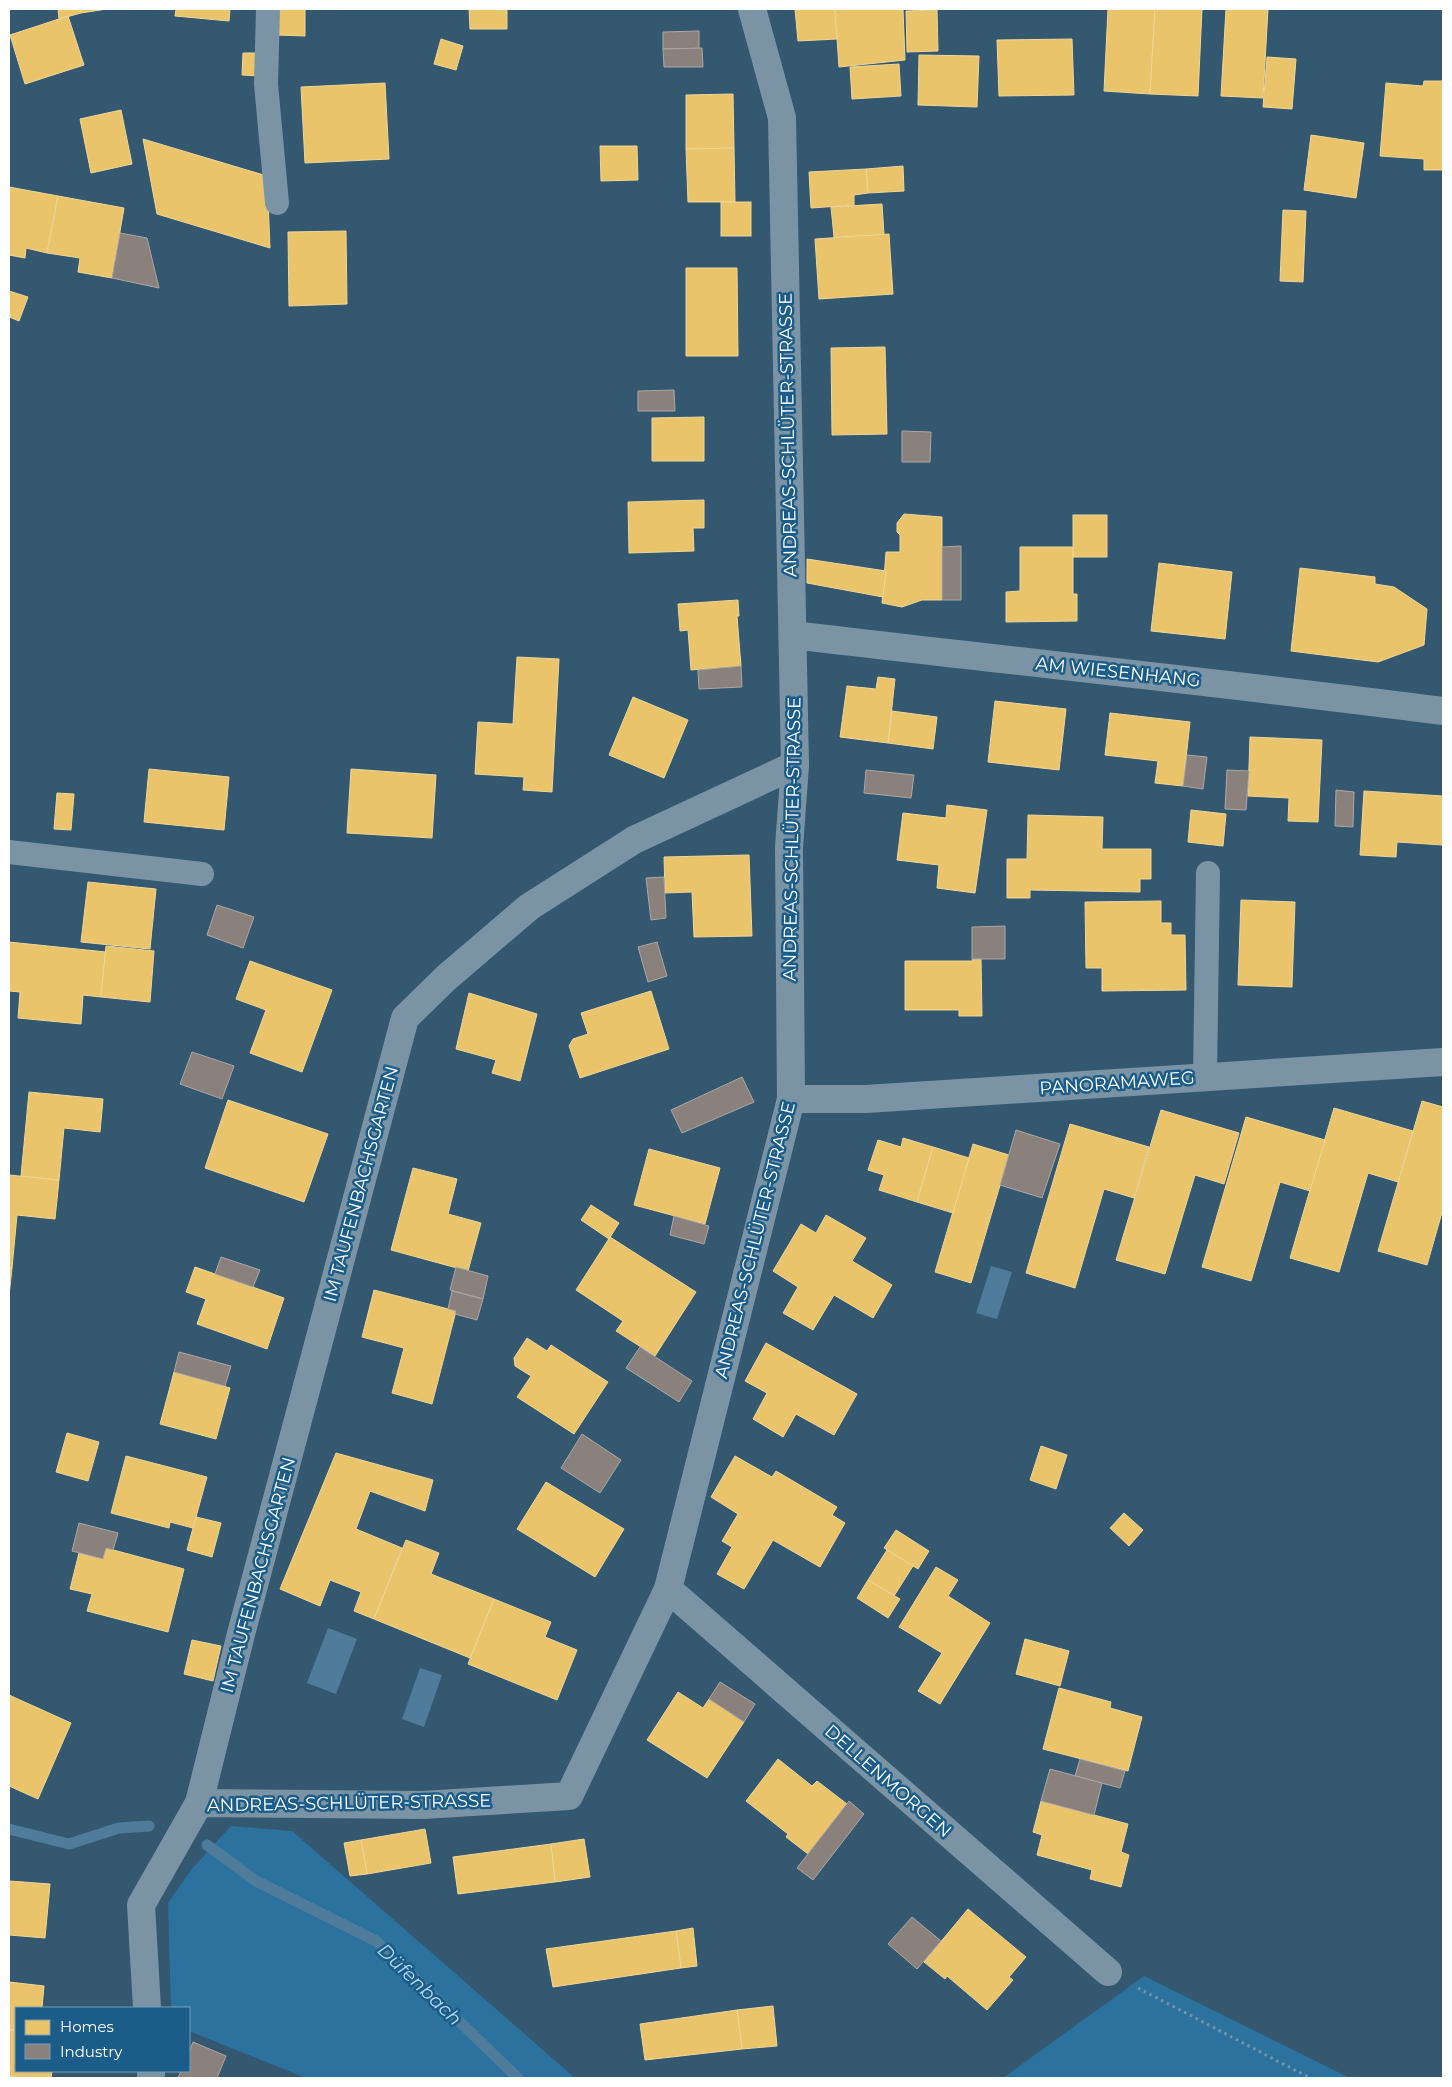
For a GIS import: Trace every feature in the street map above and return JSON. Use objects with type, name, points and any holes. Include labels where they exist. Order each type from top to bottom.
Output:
[{"type":"street","name":"ANDREAS-SCHLÜTER-STRASSE","points":[[147,2007],[141,1906],[199,1803],[423,1805],[569,1796],[668,1590],[792,1099],[789,847],[795,766],[782,118],[752,9]]},
{"type":"street","name":"AM WIESENHANG","points":[[793,635],[1062,667],[1248,686],[1443,712]]},
{"type":"street","name":"IM TAUFENBACHSGARTEN","points":[[199,1803],[241,1634],[405,1018],[446,978],[529,907],[634,840],[795,766]]},
{"type":"street","name":"PANORAMAWEG","points":[[792,1099],[866,1099],[1443,1062]]},
{"type":"street","name":"DELLENMORGEN","points":[[668,1590],[1108,1972]]},
{"type":"lane","points":[[268,9],[266,84],[277,203]]},
{"type":"lane","points":[[9,852],[202,874]]},
{"type":"lane","points":[[1206,1078],[1208,873]]},
{"type":"path","points":[[1108,1972],[1310,2078]]},
{"type":"shaded area","points":[[991,1266],[1012,1272],[997,1319],[976,1313]]},
{"type":"shaded area","points":[[328,1628],[357,1639],[336,1694],[307,1683]]},
{"type":"shaded area","points":[[420,1668],[442,1675],[424,1727],[402,1719]]},
{"type":"shaded area","points":[[231,1826],[292,1831],[575,2078],[306,2078],[190,2031],[190,2007],[171,2007],[168,1903],[191,1870]]},
{"type":"shaded area","points":[[1144,1976],[1350,2078],[1003,2078]]},
{"type":"building: Homes","points":[[58,9],[81,9],[81,13],[59,19]]},
{"type":"building: Homes","points":[[81,9],[107,9],[81,13]]},
{"type":"building: Homes","points":[[176,9],[230,9],[229,21],[175,16]]},
{"type":"building: Homes","points":[[278,9],[305,9],[305,36],[277,35]]},
{"type":"building: Homes","points":[[469,9],[507,9],[507,29],[470,29]]},
{"type":"building: Homes","points":[[795,9],[835,9],[837,39],[798,41]]},
{"type":"building: Homes","points":[[835,9],[903,9],[905,60],[839,67]]},
{"type":"building: Homes","points":[[1108,9],[1155,9],[1150,94],[1104,91]]},
{"type":"building: Homes","points":[[1155,9],[1202,9],[1198,96],[1150,94]]},
{"type":"building: Homes","points":[[1226,9],[1268,9],[1263,98],[1221,96]]},
{"type":"building: Homes","points":[[937,10],[938,51],[907,52],[906,11]]},
{"type":"building: Homes","points":[[68,16],[84,65],[25,84],[10,35]]},
{"type":"building: Homes","points":[[441,39],[463,46],[456,70],[434,64]]},
{"type":"building: Homes","points":[[1072,39],[1074,95],[999,96],[997,40]]},
{"type":"building: Homes","points":[[243,53],[260,53],[259,76],[242,75]]},
{"type":"building: Homes","points":[[919,55],[979,56],[977,107],[918,105]]},
{"type":"building: Homes","points":[[1267,57],[1296,59],[1292,109],[1263,107]]},
{"type":"building: Homes","points":[[899,64],[901,96],[852,99],[850,67]]},
{"type":"building: Homes","points":[[1424,81],[1443,81],[1443,170],[1424,170],[1424,159],[1380,156],[1386,83],[1423,86]]},
{"type":"building: Homes","points":[[385,83],[389,159],[305,163],[301,87]]},
{"type":"building: Homes","points":[[733,94],[734,148],[686,149],[686,95]]},
{"type":"building: Homes","points":[[121,110],[132,164],[91,173],[80,119]]},
{"type":"building: Homes","points":[[1311,135],[1364,143],[1356,198],[1304,190]]},
{"type":"building: Homes","points":[[143,139],[267,176],[270,248],[157,214]]},
{"type":"building: Homes","points":[[600,146],[637,146],[638,180],[601,181]]},
{"type":"building: Homes","points":[[734,148],[735,202],[688,202],[686,149]]},
{"type":"building: Homes","points":[[903,166],[904,191],[868,193],[866,169]]},
{"type":"building: Homes","points":[[866,169],[868,193],[854,195],[854,205],[811,208],[809,172]]},
{"type":"building: Homes","points":[[9,187],[58,196],[47,253],[26,248],[25,258],[9,255]]},
{"type":"building: Homes","points":[[58,196],[124,208],[112,278],[78,272],[80,258],[47,253]]},
{"type":"building: Homes","points":[[721,202],[751,202],[751,236],[721,236]]},
{"type":"building: Homes","points":[[882,204],[884,235],[834,237],[831,207]]},
{"type":"building: Homes","points":[[1283,210],[1306,211],[1303,282],[1280,281]]},
{"type":"building: Homes","points":[[346,231],[347,304],[289,306],[288,232]]},
{"type":"building: Homes","points":[[889,234],[893,294],[819,299],[815,239]]},
{"type":"building: Homes","points":[[686,268],[737,268],[738,356],[686,356]]},
{"type":"building: Homes","points":[[9,291],[28,297],[19,321],[9,317]]},
{"type":"building: Homes","points":[[885,347],[887,434],[832,435],[831,348]]},
{"type":"building: Homes","points":[[704,417],[704,461],[652,461],[652,418]]},
{"type":"building: Homes","points":[[704,500],[704,528],[693,528],[694,551],[629,553],[628,502]]},
{"type":"building: Homes","points":[[904,514],[942,517],[942,600],[922,600],[902,607],[882,603],[886,552],[900,552],[900,535],[897,532],[897,523]]},
{"type":"building: Homes","points":[[1073,515],[1107,515],[1107,557],[1073,557]]},
{"type":"building: Homes","points":[[1020,547],[1073,547],[1073,594],[1077,594],[1077,621],[1006,622],[1006,592],[1020,591]]},
{"type":"building: Homes","points":[[807,559],[886,571],[883,597],[807,583]]},
{"type":"building: Homes","points":[[1159,563],[1232,572],[1225,639],[1151,631]]},
{"type":"building: Homes","points":[[1300,568],[1375,577],[1375,584],[1394,587],[1427,609],[1424,645],[1378,662],[1291,651]]},
{"type":"building: Homes","points":[[738,600],[739,616],[737,616],[741,666],[691,670],[688,630],[680,631],[678,604]]},
{"type":"building: Homes","points":[[517,657],[559,659],[552,792],[523,790],[524,777],[475,774],[478,722],[513,724]]},
{"type":"building: Homes","points":[[878,677],[895,679],[888,743],[840,737],[847,686],[876,689]]},
{"type":"building: Homes","points":[[633,697],[688,720],[664,778],[609,755]]},
{"type":"building: Homes","points":[[995,701],[1066,709],[1059,770],[988,762]]},
{"type":"building: Homes","points":[[892,711],[937,717],[933,749],[888,743]]},
{"type":"building: Homes","points":[[1110,713],[1190,722],[1183,786],[1155,783],[1158,761],[1105,755]]},
{"type":"building: Homes","points":[[1250,737],[1322,740],[1318,822],[1288,821],[1289,798],[1248,796]]},
{"type":"building: Homes","points":[[149,769],[229,777],[224,830],[144,822]]},
{"type":"building: Homes","points":[[351,769],[436,775],[432,838],[347,833]]},
{"type":"building: Homes","points":[[1364,791],[1443,796],[1443,845],[1397,842],[1396,857],[1360,855]]},
{"type":"building: Homes","points":[[57,793],[74,794],[71,830],[54,829]]},
{"type":"building: Homes","points":[[947,805],[987,810],[975,893],[937,888],[939,865],[897,860],[903,813],[946,818]]},
{"type":"building: Homes","points":[[1191,810],[1226,814],[1223,846],[1188,842]]},
{"type":"building: Homes","points":[[1028,815],[1103,817],[1102,849],[1151,849],[1151,879],[1140,879],[1140,892],[1030,890],[1030,898],[1007,898],[1007,859],[1027,859]]},
{"type":"building: Homes","points":[[749,855],[752,936],[694,937],[692,892],[665,893],[664,857]]},
{"type":"building: Homes","points":[[88,882],[156,889],[150,949],[81,942]]},
{"type":"building: Homes","points":[[1241,900],[1295,902],[1292,987],[1238,985]]},
{"type":"building: Homes","points":[[1161,901],[1161,923],[1171,923],[1171,935],[1185,935],[1186,990],[1102,991],[1102,968],[1086,968],[1085,902]]},
{"type":"building: Homes","points":[[9,942],[106,952],[101,997],[83,995],[81,1024],[18,1018],[20,992],[9,991]]},
{"type":"building: Homes","points":[[106,946],[154,951],[150,1002],[101,997]]},
{"type":"building: Homes","points":[[972,959],[981,959],[982,1016],[959,1016],[959,1010],[905,1010],[905,961],[973,961]]},
{"type":"building: Homes","points":[[250,961],[332,990],[302,1072],[250,1053],[266,1010],[236,999]]},
{"type":"building: Homes","points":[[651,991],[669,1049],[580,1078],[569,1046],[573,1039],[588,1034],[581,1013]]},
{"type":"building: Homes","points":[[469,993],[537,1014],[520,1081],[492,1073],[496,1060],[456,1049]]},
{"type":"building: Homes","points":[[29,1092],[103,1099],[100,1132],[64,1128],[59,1180],[21,1176]]},
{"type":"building: Homes","points":[[228,1100],[328,1134],[304,1202],[205,1168]]},
{"type":"building: Homes","points":[[1422,1101],[1443,1107],[1443,1209],[1427,1265],[1378,1251]]},
{"type":"building: Homes","points":[[1334,1108],[1413,1131],[1398,1182],[1368,1173],[1339,1272],[1290,1258]]},
{"type":"building: Homes","points":[[1161,1110],[1239,1133],[1224,1184],[1195,1175],[1165,1274],[1116,1260]]},
{"type":"building: Homes","points":[[1246,1117],[1325,1140],[1310,1191],[1280,1182],[1251,1281],[1202,1267]]},
{"type":"building: Homes","points":[[1070,1124],[1149,1147],[1134,1198],[1104,1189],[1075,1288],[1026,1273]]},
{"type":"building: Homes","points":[[903,1138],[933,1147],[917,1202],[879,1190],[884,1175],[868,1170],[878,1140],[901,1147]]},
{"type":"building: Homes","points":[[973,1144],[1009,1155],[971,1283],[935,1272]]},
{"type":"building: Homes","points":[[933,1147],[969,1158],[953,1213],[917,1202]]},
{"type":"building: Homes","points":[[649,1149],[720,1168],[705,1224],[634,1205]]},
{"type":"building: Homes","points":[[413,1168],[457,1179],[448,1214],[481,1223],[468,1271],[391,1250]]},
{"type":"building: Homes","points":[[9,1175],[59,1180],[55,1219],[17,1215],[12,1268],[9,1268]]},
{"type":"building: Homes","points":[[591,1205],[619,1223],[609,1239],[581,1220]]},
{"type":"building: Homes","points":[[826,1215],[866,1238],[852,1261],[892,1285],[873,1318],[834,1295],[813,1330],[783,1313],[798,1287],[773,1271],[801,1224],[816,1233]]},
{"type":"building: Homes","points":[[610,1237],[696,1292],[655,1356],[616,1331],[623,1321],[576,1290]]},
{"type":"building: Homes","points":[[195,1267],[284,1298],[267,1349],[197,1324],[206,1299],[186,1292]]},
{"type":"building: Homes","points":[[9,1268],[12,1268],[9,1296]]},
{"type":"building: Homes","points":[[374,1290],[456,1311],[432,1404],[392,1393],[404,1348],[362,1337]]},
{"type":"building: Homes","points":[[527,1338],[547,1351],[551,1345],[608,1382],[574,1434],[517,1397],[531,1376],[515,1366],[514,1358]]},
{"type":"building: Homes","points":[[766,1343],[857,1394],[834,1435],[796,1414],[783,1437],[753,1419],[767,1393],[745,1381]]},
{"type":"building: Homes","points":[[174,1372],[230,1388],[216,1439],[160,1424]]},
{"type":"building: Homes","points":[[67,1433],[99,1442],[88,1481],[56,1472]]},
{"type":"building: Homes","points":[[1041,1446],[1067,1455],[1056,1489],[1030,1480]]},
{"type":"building: Homes","points":[[336,1453],[433,1480],[425,1511],[370,1491],[356,1529],[402,1548],[374,1619],[354,1611],[361,1592],[330,1580],[320,1606],[280,1589]]},
{"type":"building: Homes","points":[[126,1456],[207,1477],[193,1528],[170,1522],[169,1528],[111,1513]]},
{"type":"building: Homes","points":[[735,1456],[772,1477],[776,1471],[837,1507],[832,1515],[845,1523],[820,1567],[773,1540],[744,1589],[717,1574],[732,1547],[722,1541],[738,1514],[711,1497]]},
{"type":"building: Homes","points":[[546,1482],[624,1529],[595,1577],[517,1529]]},
{"type":"building: Homes","points":[[1124,1513],[1143,1530],[1129,1546],[1110,1528]]},
{"type":"building: Homes","points":[[196,1517],[221,1523],[212,1557],[187,1550]]},
{"type":"building: Homes","points":[[896,1530],[929,1551],[918,1569],[884,1548]]},
{"type":"building: Homes","points":[[406,1540],[439,1553],[431,1574],[494,1599],[470,1658],[374,1619]]},
{"type":"building: Homes","points":[[106,1548],[184,1569],[168,1632],[87,1611],[92,1594],[70,1589],[79,1553],[103,1559]]},
{"type":"building: Homes","points":[[887,1550],[913,1566],[894,1596],[868,1580]]},
{"type":"building: Homes","points":[[936,1567],[958,1580],[948,1596],[990,1623],[940,1704],[918,1691],[942,1653],[899,1627]]},
{"type":"building: Homes","points":[[868,1580],[900,1599],[888,1618],[857,1598]]},
{"type":"building: Homes","points":[[494,1599],[551,1622],[545,1637],[577,1650],[557,1700],[468,1664]]},
{"type":"building: Homes","points":[[1025,1639],[1069,1651],[1060,1686],[1016,1674]]},
{"type":"building: Homes","points":[[192,1640],[221,1646],[213,1681],[184,1674]]},
{"type":"building: Homes","points":[[1059,1688],[1111,1702],[1110,1708],[1142,1717],[1128,1771],[1043,1749]]},
{"type":"building: Homes","points":[[678,1692],[703,1708],[709,1699],[744,1722],[707,1778],[647,1740]]},
{"type":"building: Homes","points":[[9,1695],[71,1723],[38,1799],[9,1786]]},
{"type":"building: Homes","points":[[778,1759],[812,1786],[817,1781],[847,1804],[808,1854],[786,1837],[788,1834],[746,1801]]},
{"type":"building: Homes","points":[[1041,1801],[1128,1824],[1121,1852],[1129,1855],[1121,1887],[1090,1879],[1092,1870],[1037,1855],[1042,1835],[1033,1832]]},
{"type":"building: Homes","points":[[425,1829],[431,1863],[367,1874],[361,1840]]},
{"type":"building: Homes","points":[[584,1839],[590,1877],[555,1882],[551,1844]]},
{"type":"building: Homes","points":[[361,1840],[367,1874],[350,1876],[344,1843]]},
{"type":"building: Homes","points":[[551,1844],[555,1882],[458,1894],[453,1857]]},
{"type":"building: Homes","points":[[9,1881],[50,1884],[45,1938],[9,1935]]},
{"type":"building: Homes","points":[[968,1909],[1026,1957],[1009,1977],[1013,1980],[987,2010],[947,1976],[945,1979],[924,1962]]},
{"type":"building: Homes","points":[[693,1928],[697,1966],[681,1968],[676,1931]]},
{"type":"building: Homes","points":[[676,1931],[681,1968],[553,1987],[546,1949]]},
{"type":"building: Homes","points":[[9,1982],[44,1986],[42,2007],[15,2007],[15,2030],[9,2030]]},
{"type":"building: Homes","points":[[773,2006],[777,2046],[742,2049],[737,2010]]},
{"type":"building: Homes","points":[[737,2010],[742,2049],[645,2060],[640,2024]]},
{"type":"building: Homes","points":[[9,2030],[15,2030],[15,2072],[52,2072],[51,2078],[9,2077]]},
{"type":"building: Industry","points":[[699,31],[699,49],[663,49],[663,32]]},
{"type":"building: Industry","points":[[702,48],[703,67],[664,67],[663,49]]},
{"type":"building: Industry","points":[[120,233],[147,238],[159,288],[112,278]]},
{"type":"building: Industry","points":[[674,390],[675,411],[638,411],[638,391]]},
{"type":"building: Industry","points":[[902,431],[931,432],[930,462],[902,462]]},
{"type":"building: Industry","points":[[961,546],[961,600],[942,600],[942,547]]},
{"type":"building: Industry","points":[[741,666],[742,687],[699,689],[698,670]]},
{"type":"building: Industry","points":[[1187,755],[1207,757],[1203,789],[1183,786]]},
{"type":"building: Industry","points":[[866,770],[914,775],[911,798],[864,793]]},
{"type":"building: Industry","points":[[1227,770],[1249,771],[1246,810],[1225,809]]},
{"type":"building: Industry","points":[[1336,790],[1354,792],[1353,827],[1335,826]]},
{"type":"building: Industry","points":[[664,877],[666,918],[651,920],[646,878]]},
{"type":"building: Industry","points":[[217,905],[254,917],[243,948],[207,935]]},
{"type":"building: Industry","points":[[1005,926],[1005,959],[972,959],[972,927]]},
{"type":"building: Industry","points":[[657,942],[667,976],[648,982],[638,947]]},
{"type":"building: Industry","points":[[192,1052],[234,1066],[222,1099],[180,1084]]},
{"type":"building: Industry","points":[[742,1077],[754,1102],[682,1133],[671,1110]]},
{"type":"building: Industry","points":[[1016,1130],[1060,1144],[1042,1198],[1000,1185]]},
{"type":"building: Industry","points":[[674,1216],[709,1226],[704,1244],[670,1235]]},
{"type":"building: Industry","points":[[221,1257],[260,1270],[253,1287],[215,1274]]},
{"type":"building: Industry","points":[[456,1267],[488,1276],[483,1299],[450,1290]]},
{"type":"building: Industry","points":[[452,1291],[483,1299],[477,1320],[455,1314],[456,1311],[448,1309]]},
{"type":"building: Industry","points":[[640,1347],[692,1381],[679,1402],[626,1368]]},
{"type":"building: Industry","points":[[179,1352],[231,1366],[225,1386],[174,1372]]},
{"type":"building: Industry","points":[[582,1434],[621,1460],[600,1493],[561,1468]]},
{"type":"building: Industry","points":[[79,1523],[118,1533],[113,1550],[106,1548],[103,1559],[72,1551]]},
{"type":"building: Industry","points":[[720,1682],[755,1704],[744,1722],[709,1699]]},
{"type":"building: Industry","points":[[1080,1759],[1125,1771],[1120,1788],[1075,1776]]},
{"type":"building: Industry","points":[[1050,1769],[1102,1783],[1094,1815],[1041,1801]]},
{"type":"building: Industry","points":[[849,1801],[864,1814],[813,1880],[797,1868]]},
{"type":"building: Industry","points":[[912,1917],[941,1941],[917,1969],[888,1944]]},
{"type":"building: Industry","points":[[193,2042],[226,2056],[217,2078],[178,2078],[181,2072],[190,2072],[190,2050]]},
{"type":"waterway","name":"Düfenbach","points":[[9,1829],[69,1844],[119,1828],[149,1826]]},
{"type":"waterway","name":"Düfenbach","points":[[207,1845],[256,1881],[376,1941],[518,2078]]}]
